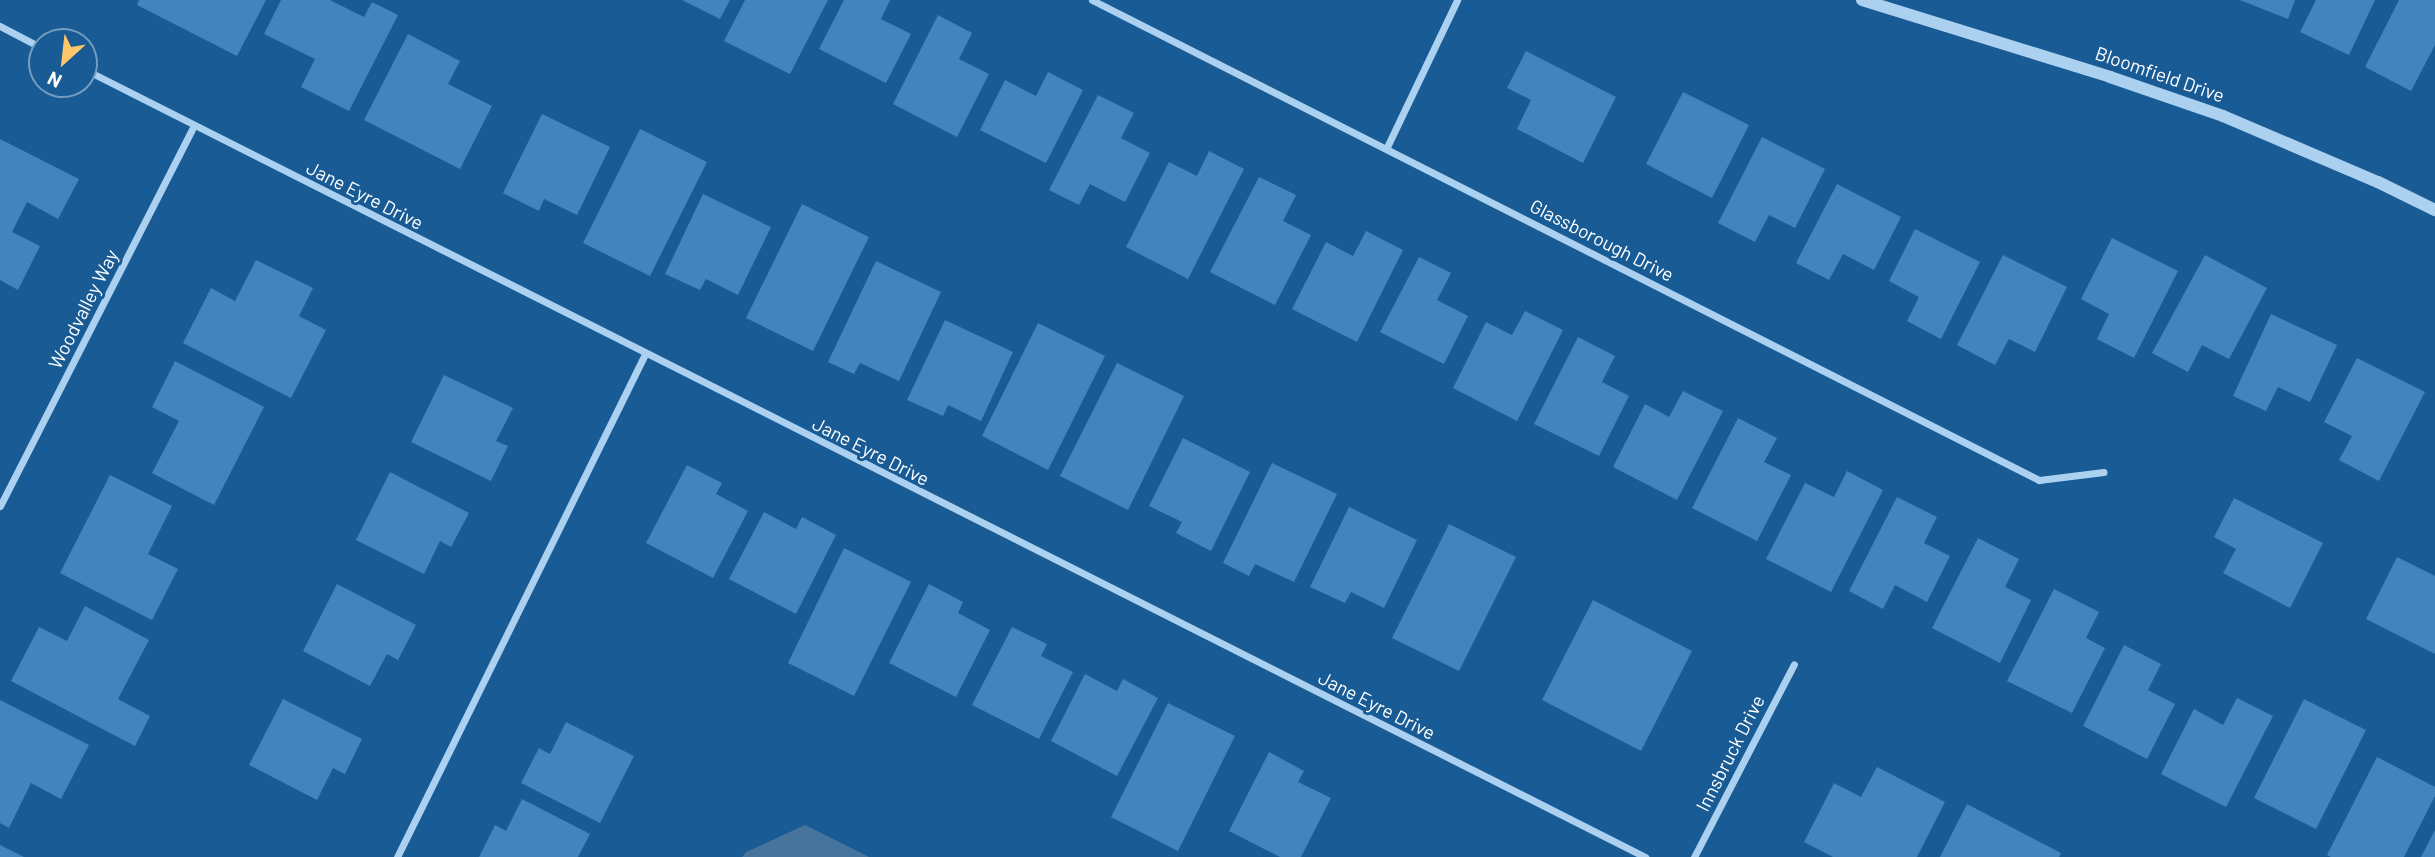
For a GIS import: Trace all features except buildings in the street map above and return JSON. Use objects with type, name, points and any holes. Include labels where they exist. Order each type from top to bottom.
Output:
[{"type":"street","name":"Glassborough Drive","points":[[1092,0],[1387,147],[2039,480],[2104,472]]},
{"type":"street","points":[[1387,147],[1457,0]]},
{"type":"street","name":"Bloomfield Drive","points":[[1862,0],[2110,77],[2223,116],[2378,182],[2435,210]]},
{"type":"street","points":[[0,26],[28,41]]},
{"type":"street","name":"Jane Eyre Drive","points":[[98,76],[1645,857]]},
{"type":"street","name":"Woodvalley Way","points":[[0,506],[194,126]]},
{"type":"street","points":[[397,857],[645,354]]},
{"type":"street","name":"Innsbruck Drive","points":[[1694,857],[1794,664]]},
{"type":"water","points":[[805,825],[869,857],[742,857],[746,852]]}]
